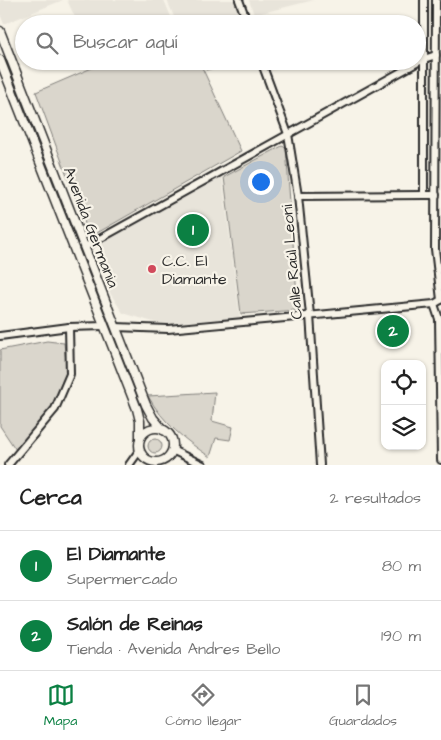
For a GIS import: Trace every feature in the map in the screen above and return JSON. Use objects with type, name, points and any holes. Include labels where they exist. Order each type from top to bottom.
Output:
[{"type":"street","points":[[239,0],[245,15]]},
{"type":"street","points":[[424,0],[424,15]]},
{"type":"street","points":[[116,327],[168,329],[434,304],[441,299],[436,249],[436,0]]},
{"type":"street","name":"Avenida Germania","points":[[0,32],[15,70]]},
{"type":"street","points":[[426,58],[436,55]]},
{"type":"street","name":"Avenida Germania","points":[[0,60],[139,416],[140,438]]},
{"type":"street","name":"Avenida Germania","points":[[15,70],[150,412],[163,430]]},
{"type":"street","name":"Calle Raúl Leoni","points":[[264,70],[288,134],[298,196],[310,315],[320,465]]},
{"type":"street","points":[[85,247],[404,70]]},
{"type":"street","points":[[424,70],[424,195]]},
{"type":"street","points":[[298,196],[436,195]]},
{"type":"street","points":[[434,304],[440,316],[441,460]]},
{"type":"street","points":[[0,336],[69,327],[104,326]]},
{"type":"street","points":[[8,465],[56,409],[70,374],[69,327]]},
{"type":"street","points":[[144,465],[140,453],[140,438],[150,429],[163,430],[172,440],[170,453],[164,465]]},
{"type":"street","points":[[140,453],[152,462],[161,462],[170,453]]},
{"type":"street","points":[[129,465],[140,453]]},
{"type":"street","points":[[170,453],[203,465]]},
{"type":"shaded area","points":[[0,0],[63,0],[26,15],[15,15],[15,20],[4,24],[0,14]]},
{"type":"shaded area","points":[[67,0],[164,0],[170,15],[74,15]]},
{"type":"shaded area","points":[[167,0],[234,0],[239,15],[173,15]]},
{"type":"shaded area","points":[[249,0],[314,0],[254,15]]},
{"type":"shaded area","points":[[87,70],[203,70],[241,151],[90,237],[36,92]]},
{"type":"shaded area","points":[[282,146],[286,148],[298,310],[241,314],[224,177]]},
{"type":"shaded area","points":[[222,175],[240,318],[160,324],[123,313],[110,293],[98,250],[107,239]]},
{"type":"shaded area","points":[[47,341],[64,343],[68,379],[55,409],[18,453],[0,426],[0,350]]},
{"type":"shaded area","points":[[215,392],[212,421],[233,427],[230,440],[216,438],[210,457],[175,430],[160,415],[148,396]]},
{"type":"shaded area","points":[[152,439],[158,439],[162,446],[158,453],[152,453],[148,449],[148,443]]},
{"type":"place","name":"El Diamante","points":[[193,230]]},
{"type":"place","name":"C.C. El Diamante","points":[[152,269]]},
{"type":"place","name":"Salón de Reinas","points":[[393,331]]}]
